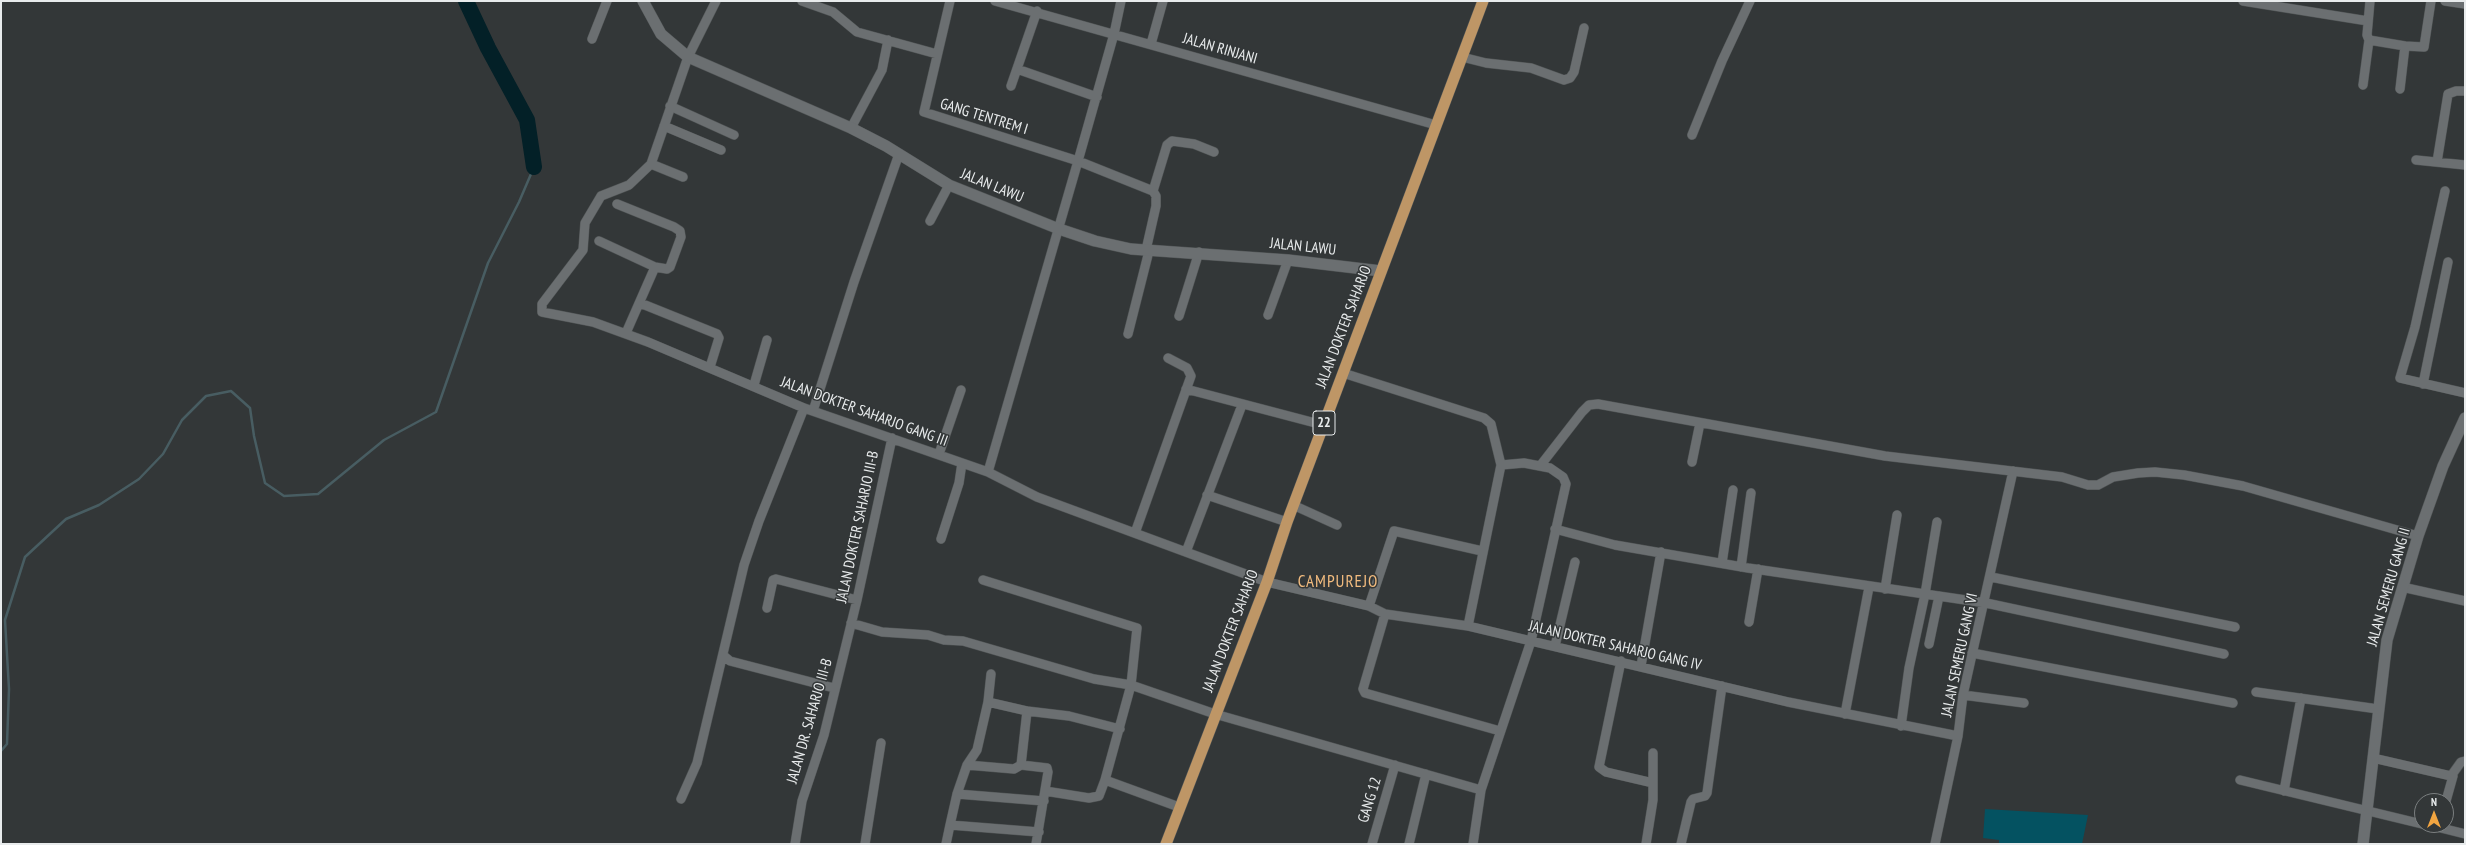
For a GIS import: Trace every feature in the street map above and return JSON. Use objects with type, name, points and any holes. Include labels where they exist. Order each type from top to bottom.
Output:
[{"type":"highway","name":"JALAN DOKTER SAHARJO","points":[[1166,844],[1267,582],[1286,522],[1483,1]]},
{"type":"street","points":[[592,39],[607,1]]},
{"type":"street","name":"JALAN LAWU","points":[[643,1],[661,34],[688,57],[852,128],[899,154],[949,185],[1058,229],[1096,241],[1148,251],[1199,252],[1288,260],[1381,271]]},
{"type":"street","points":[[683,177],[651,164],[688,57],[716,1]]},
{"type":"street","points":[[802,1],[833,12],[857,32],[936,54]]},
{"type":"street","name":"GANG TENTREM I","points":[[950,1],[923,109],[926,114],[1078,161],[1153,191]]},
{"type":"street","name":"JALAN RINJANI","points":[[995,1],[1020,4],[1037,11],[1114,34],[1436,125]]},
{"type":"street","points":[[988,472],[1114,34],[1121,1]]},
{"type":"street","points":[[1151,44],[1163,1]]},
{"type":"street","points":[[1692,135],[1722,61],[1750,1]]},
{"type":"street","points":[[2243,1],[2368,21]]},
{"type":"street","points":[[2363,85],[2369,40],[2367,36],[2370,1]]},
{"type":"street","points":[[2369,40],[2405,46],[2424,47],[2431,1]]},
{"type":"street","points":[[2445,1],[2465,4]]},
{"type":"street","points":[[1011,86],[1037,11]]},
{"type":"street","points":[[1462,57],[1486,63],[1531,68],[1564,80],[1570,78],[1574,72],[1584,28]]},
{"type":"street","points":[[852,128],[882,70],[888,40]]},
{"type":"street","points":[[2400,89],[2405,46]]},
{"type":"street","points":[[1017,69],[1096,97]]},
{"type":"street","points":[[2437,162],[2448,94],[2456,90],[2465,91]]},
{"type":"street","points":[[670,106],[734,135]]},
{"type":"street","points":[[664,126],[721,150]]},
{"type":"street","points":[[1128,334],[1148,251],[1156,206],[1156,196],[1153,191],[1167,145],[1172,141],[1194,144],[1214,152]]},
{"type":"street","points":[[681,799],[697,763],[724,656],[744,565],[759,521],[808,410],[899,154]]},
{"type":"street","points":[[2416,160],[2465,165]]},
{"type":"street","name":"JALAN DOKTER SAHARJO GANG III","points":[[651,164],[629,185],[601,196],[585,223],[583,250],[541,308],[542,312],[593,322],[626,333],[754,385],[808,410],[988,472],[1038,497],[1267,582]]},
{"type":"street","points":[[930,221],[949,185]]},
{"type":"street","points":[[2445,191],[2415,327],[2400,378],[2465,393]]},
{"type":"street","points":[[599,241],[655,268],[667,269],[670,267],[681,237],[680,231],[674,226],[617,204]]},
{"type":"street","points":[[1179,316],[1199,252]]},
{"type":"street","points":[[1268,315],[1288,260]]},
{"type":"street","points":[[2423,384],[2448,262]]},
{"type":"street","points":[[626,333],[655,268]]},
{"type":"street","points":[[640,303],[717,334],[719,338],[710,367]]},
{"type":"street","points":[[754,385],[768,340]]},
{"type":"street","points":[[1135,533],[1191,376],[1190,370],[1168,358]]},
{"type":"street","points":[[1343,373],[1489,420],[1501,465],[1482,551],[1468,626]]},
{"type":"street","points":[[1186,389],[1242,405],[1323,425]]},
{"type":"street","points":[[939,454],[961,390]]},
{"type":"street","points":[[1540,466],[1589,405],[1598,404],[1884,456],[2062,477],[2088,485],[2098,485],[2113,477],[2154,472],[2184,475],[2242,486],[2418,536]]},
{"type":"street","points":[[1186,552],[1242,405]]},
{"type":"street","name":"JALAN SEMERU GANG II","points":[[2363,844],[2387,640],[2418,536],[2444,466],[2465,418]]},
{"type":"street","points":[[1692,462],[1700,423]]},
{"type":"street","name":"JALAN DOKTER SAHARJO III-B","points":[[851,623],[892,438]]},
{"type":"street","points":[[941,539],[959,482],[962,463]]},
{"type":"street","points":[[1473,844],[1481,790],[1531,641],[1566,484],[1563,477],[1550,468],[1524,464],[1501,465]]},
{"type":"street","name":"JALAN SEMERU GANG VI","points":[[1935,844],[1958,736],[1963,695],[1972,653],[1986,603],[2013,471]]},
{"type":"street","points":[[1722,563],[1733,490]]},
{"type":"street","points":[[1741,567],[1751,493]]},
{"type":"street","points":[[1207,495],[1286,522]]},
{"type":"street","points":[[1293,505],[1337,525]]},
{"type":"street","points":[[1885,589],[1897,514]]},
{"type":"street","points":[[1901,726],[1909,668],[1925,594],[1937,522]]},
{"type":"street","points":[[1556,529],[1599,542],[1758,570],[1986,603],[2224,654]]},
{"type":"street","points":[[1369,606],[1394,531],[1482,551]]},
{"type":"street","points":[[1640,666],[1661,552]]},
{"type":"street","points":[[1555,646],[1575,562]]},
{"type":"street","points":[[1749,622],[1758,570]]},
{"type":"street","points":[[1991,577],[2235,627]]},
{"type":"street","points":[[767,608],[773,580],[776,579],[857,600]]},
{"type":"street","points":[[983,580],[1134,626],[1138,631],[1131,685],[1120,729],[1099,796],[1089,798],[1045,791]]},
{"type":"street","name":"JALAN DOKTER SAHARJO GANG IV","points":[[1267,582],[1369,606],[1385,614],[1468,626],[1846,714],[1958,736]]},
{"type":"street","points":[[1846,714],[1869,587]]},
{"type":"street","points":[[2402,587],[2465,601]]},
{"type":"street","points":[[1929,644],[1939,596]]},
{"type":"street","points":[[1385,614],[1363,689],[1365,692],[1500,731]]},
{"type":"street","points":[[851,623],[882,632],[928,635],[944,640],[963,641],[1094,679],[1131,685],[1215,714],[1481,790]]},
{"type":"street","name":"JALAN DR. SAHARJO III-B","points":[[795,844],[802,801],[824,735],[834,688],[851,623]]},
{"type":"street","points":[[1972,653],[2233,703]]},
{"type":"street","points":[[724,656],[730,661],[834,688]]},
{"type":"street","points":[[1621,661],[1599,766],[1606,772],[1653,783]]},
{"type":"street","points":[[946,844],[957,794],[967,765],[977,750],[988,702],[991,674]]},
{"type":"street","points":[[1681,844],[1693,798],[1705,796],[1707,793],[1722,686]]},
{"type":"street","points":[[2256,692],[2378,709]]},
{"type":"street","points":[[1963,695],[2024,703]]},
{"type":"street","points":[[2284,791],[2301,698]]},
{"type":"street","points":[[988,702],[1027,711],[1069,716],[1120,729]]},
{"type":"street","points":[[1021,766],[1027,711]]},
{"type":"street","points":[[865,844],[881,743]]},
{"type":"street","points":[[1646,844],[1653,800],[1653,753]]},
{"type":"street","points":[[2372,758],[2453,776]]},
{"type":"street","points":[[2448,793],[2453,776],[2461,762],[2465,761]]},
{"type":"street","points":[[967,765],[1014,769],[1021,766],[1047,768],[1048,772],[1044,801],[1036,844]]},
{"type":"street","name":"GANG 12","points":[[1372,844],[1396,765]]},
{"type":"street","points":[[1409,844],[1426,774]]},
{"type":"street","points":[[1105,780],[1180,807]]},
{"type":"street","points":[[2240,780],[2414,822]]},
{"type":"street","points":[[957,794],[1044,801]]},
{"type":"street","points":[[950,825],[1039,832]]},
{"type":"street","points":[[2454,831],[2465,834]]},
{"type":"shaded area","points":[[1985,809],[2088,815],[2082,844],[1999,844],[1999,840],[1983,838]]},
{"type":"waterway","points":[[466,1],[488,48],[527,120],[534,167]]},
{"type":"waterway","points":[[1,751],[7,744],[9,689],[5,620],[25,557],[66,519],[99,505],[139,479],[163,454],[182,420],[206,396],[231,391],[250,408],[254,436],[265,483],[284,496],[318,494],[384,440],[436,412],[488,263],[519,202],[534,167]]},
{"type":"district","name":"CAMPUREJO","points":[[1338,582]]}]
